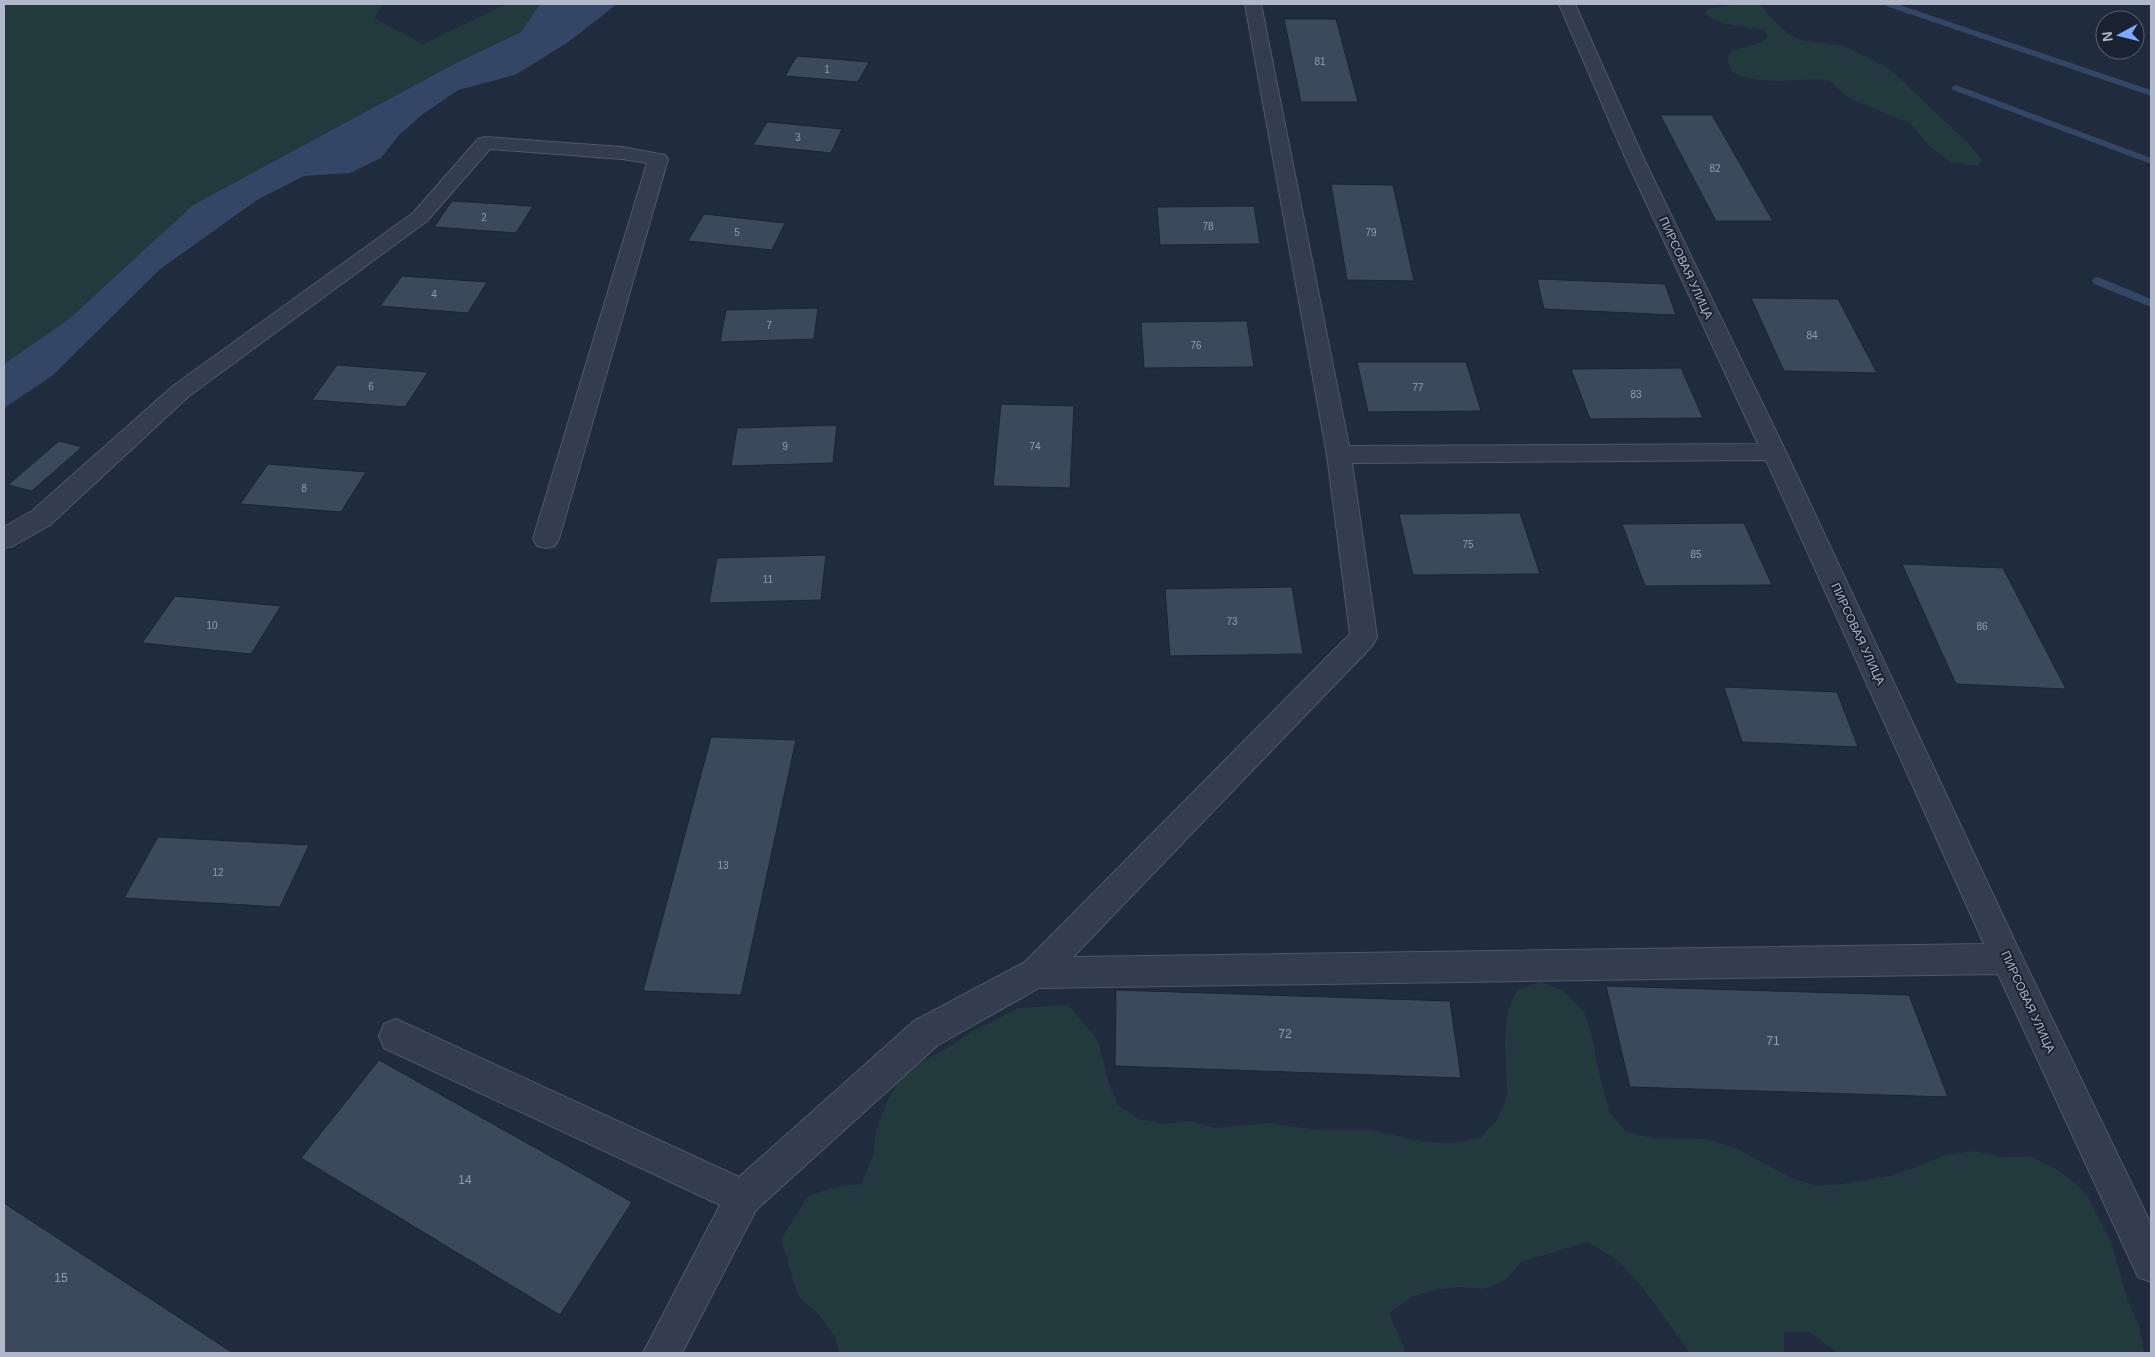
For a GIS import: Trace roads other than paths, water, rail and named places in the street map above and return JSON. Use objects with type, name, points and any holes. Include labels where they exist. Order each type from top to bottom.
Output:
[{"type":"street","points":[[662,1353],[743,1197],[926,1033],[1036,973],[1364,638],[1339,454],[1253,4]]},
{"type":"street","name":"ПИРСОВАЯ УЛИЦА","points":[[1567,4],[1634,158],[1774,452],[2151,1264]]},
{"type":"street","points":[[4,539],[41,518],[181,391],[420,217],[485,143],[622,153],[658,160],[546,539]]},
{"type":"street","points":[[1339,454],[1774,452]]},
{"type":"street","points":[[1036,973],[2008,959]]},
{"type":"street","points":[[396,1036],[743,1197]]},
{"type":"water","points":[[540,4],[617,4],[567,43],[515,75],[458,90],[423,114],[399,135],[381,158],[350,173],[304,176],[257,200],[159,270],[52,376],[4,408],[4,364],[69,319],[193,205],[454,64],[521,32]]},
{"type":"waterway","points":[[1889,4],[2151,93]]},
{"type":"waterway","points":[[1956,88],[2151,161]]},
{"type":"waterway","points":[[2098,281],[2151,303]]}]
